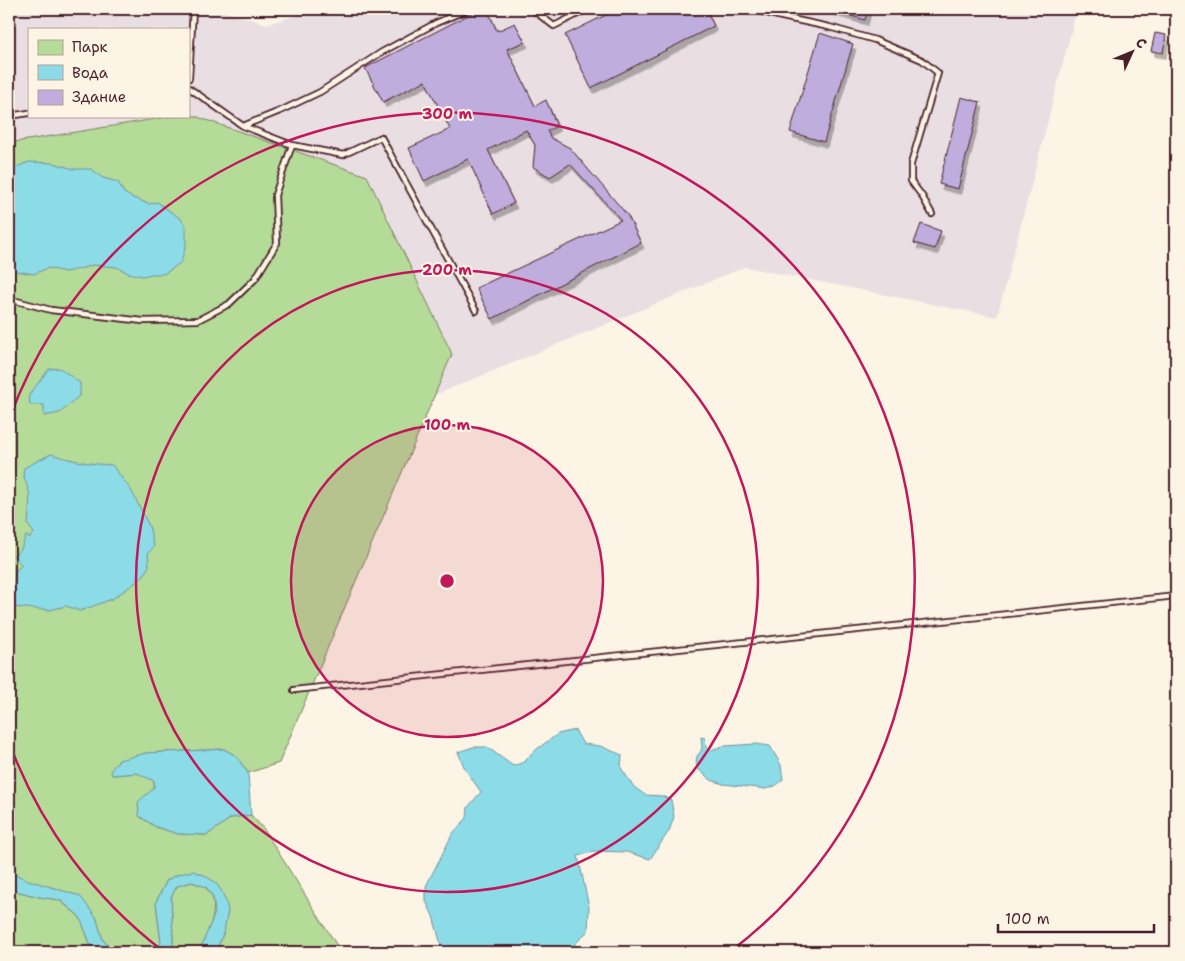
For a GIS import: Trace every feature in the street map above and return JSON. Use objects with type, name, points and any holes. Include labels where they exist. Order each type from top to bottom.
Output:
[{"type":"lane","points":[[190,55],[192,9]]},
{"type":"lane","points":[[243,126],[320,92],[382,52],[436,23],[469,9]]},
{"type":"lane","points":[[534,9],[554,26],[588,9]]},
{"type":"lane","points":[[750,9],[761,10],[875,40],[922,60],[938,73],[911,164],[911,181],[932,214]]},
{"type":"lane","points":[[904,9],[912,9]]},
{"type":"lane","points":[[190,89],[243,126],[292,145],[343,155],[381,137],[476,311]]},
{"type":"lane","points":[[9,116],[28,113]]},
{"type":"lane","points":[[9,299],[51,310],[142,321],[198,320],[229,304],[255,279],[277,243],[275,195],[292,145]]},
{"type":"lane","points":[[294,690],[1176,596]]},
{"type":"shaded area","points":[[215,9],[267,24],[319,9],[1077,9],[997,317],[745,267],[287,456],[9,508],[9,10]]},
{"type":"green space","points":[[190,114],[367,176],[452,354],[279,763],[248,773],[236,756],[224,749],[146,753],[112,775],[137,773],[154,780],[154,787],[139,816],[156,827],[179,834],[207,835],[231,818],[251,815],[263,828],[341,952],[216,952],[224,931],[222,892],[179,874],[167,880],[156,902],[161,943],[159,946],[156,949],[146,951],[114,947],[105,943],[96,917],[9,871],[9,143],[161,118],[190,118]]},
{"type":"green space","points":[[192,882],[205,887],[211,895],[214,911],[212,920],[199,952],[172,952],[171,897],[177,886]]},
{"type":"green space","points":[[9,888],[39,897],[59,900],[80,917],[91,946],[97,952],[9,952]]},
{"type":"water","points":[[29,162],[54,163],[73,169],[91,169],[103,178],[118,182],[124,193],[133,198],[150,204],[157,202],[181,219],[186,227],[186,245],[181,262],[164,274],[142,276],[128,273],[117,267],[93,265],[65,272],[48,268],[34,274],[9,270],[9,170]]},
{"type":"water","points":[[60,368],[80,383],[80,395],[60,413],[44,416],[44,405],[30,405],[29,395],[49,369]]},
{"type":"water","points":[[51,454],[81,462],[112,465],[131,490],[149,526],[154,547],[148,553],[149,566],[142,578],[112,599],[80,611],[66,606],[50,610],[12,607],[9,613],[9,592],[13,591],[15,571],[22,565],[13,556],[21,549],[26,536],[30,538],[34,533],[28,525],[30,495],[23,474],[24,468]]},
{"type":"water","points":[[575,730],[583,744],[600,746],[622,755],[621,768],[634,787],[645,795],[662,796],[671,800],[674,817],[669,831],[650,859],[626,852],[595,851],[578,856],[589,907],[588,931],[567,952],[443,952],[433,916],[426,901],[426,886],[453,833],[467,818],[468,807],[481,792],[465,769],[458,752],[473,747],[487,747],[513,766],[524,762],[537,749],[558,734]]},
{"type":"water","points":[[701,737],[705,738],[706,747],[710,750],[725,746],[756,744],[770,746],[781,765],[783,780],[775,786],[766,789],[723,784],[711,780],[698,769],[696,762],[702,748]]},
{"type":"water","points":[[224,749],[236,756],[248,773],[251,815],[231,818],[207,835],[178,834],[156,827],[139,816],[138,802],[154,788],[154,781],[137,773],[112,775],[111,770],[119,760],[146,753]]},
{"type":"water","points":[[9,871],[25,879],[80,896],[96,917],[103,940],[107,945],[144,951],[155,950],[161,943],[156,902],[167,880],[179,874],[193,871],[204,875],[216,883],[222,892],[228,911],[224,931],[216,952],[199,952],[215,913],[213,897],[206,887],[192,882],[177,886],[171,897],[173,952],[97,952],[91,946],[80,917],[60,900],[12,890],[9,888]]},
{"type":"building","points":[[480,9],[487,9],[497,31],[515,23],[525,42],[507,49],[535,106],[546,100],[557,126],[547,131],[551,138],[570,148],[628,216],[641,243],[492,319],[476,288],[621,220],[570,164],[550,177],[533,167],[535,145],[526,130],[488,150],[514,203],[493,214],[468,159],[424,181],[409,148],[450,129],[425,81],[383,102],[365,68]]},
{"type":"building","points":[[618,9],[706,9],[714,26],[591,88],[565,35]]},
{"type":"building","points":[[828,9],[868,9],[865,20]]},
{"type":"building","points":[[820,33],[853,44],[824,142],[790,132]]},
{"type":"building","points":[[1155,33],[1166,35],[1163,53],[1151,51]]},
{"type":"building","points":[[961,97],[980,102],[958,189],[939,184]]},
{"type":"building","points":[[921,224],[941,231],[935,249],[914,243]]}]
